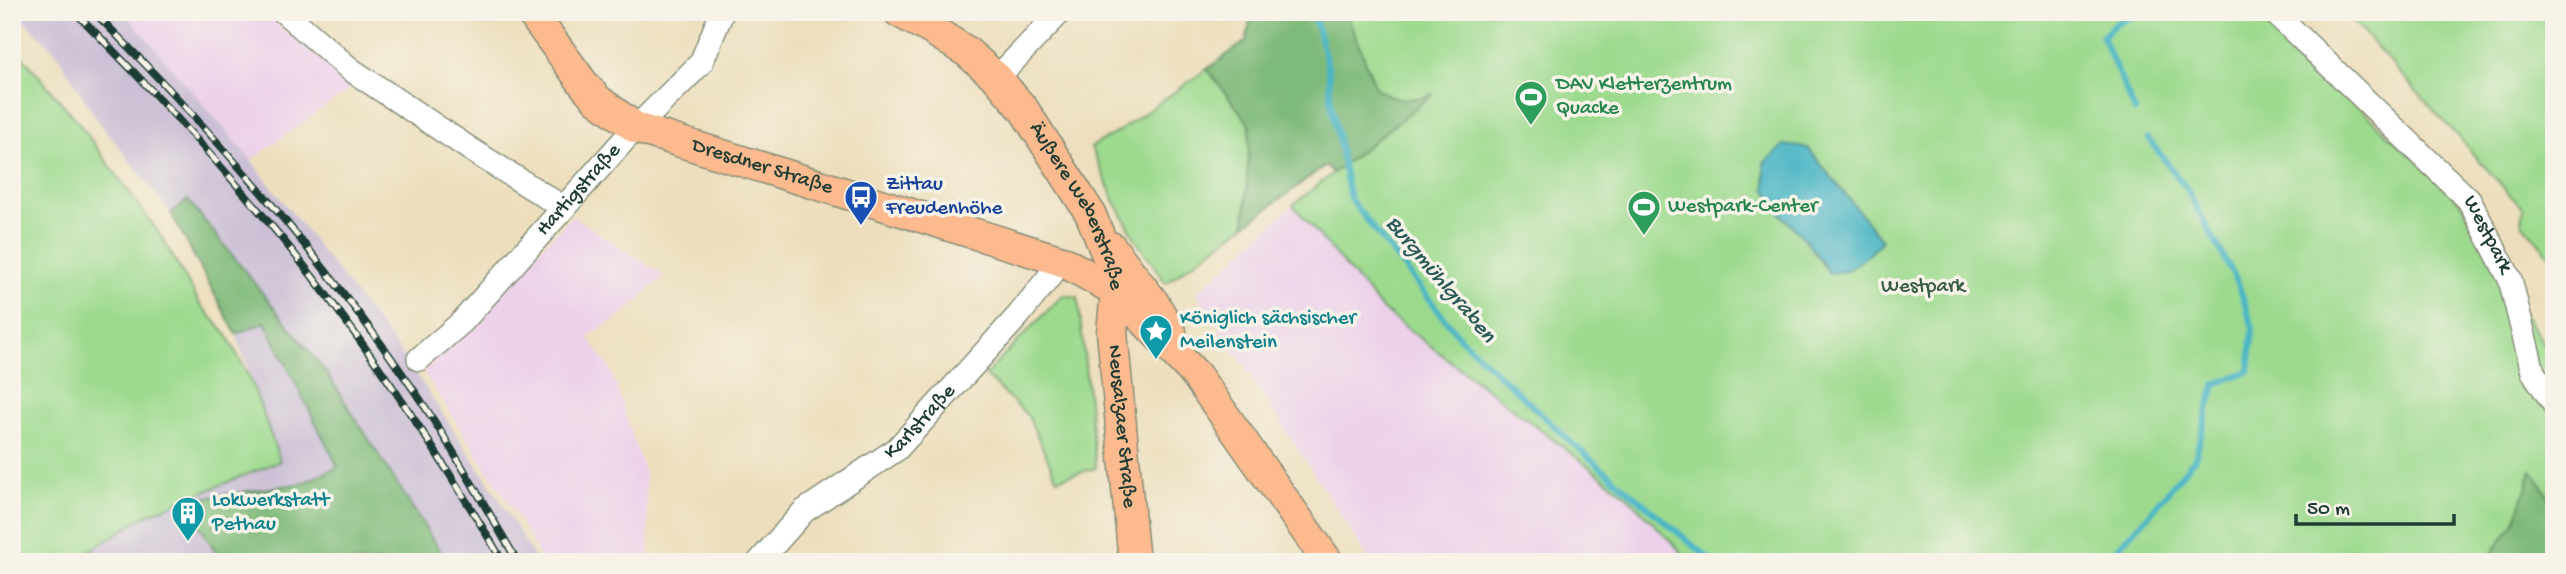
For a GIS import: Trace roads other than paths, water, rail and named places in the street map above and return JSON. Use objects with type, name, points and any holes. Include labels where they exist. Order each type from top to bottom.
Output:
[{"type":"main road","name":"Dresdner Straße","points":[[531,12],[586,87],[598,100],[636,128],[1062,261],[1116,291]]},
{"type":"main road","name":"Äußere Weberstraße","points":[[899,12],[967,52],[997,78],[1024,110],[1094,223],[1111,265],[1116,291],[1196,375],[1328,562]]},
{"type":"main road","points":[[1112,332],[1090,287],[1062,261],[1094,223],[1154,303],[1196,375]]},
{"type":"main road","name":"Neusalzaer Straße","points":[[1116,291],[1112,332],[1134,562]]},
{"type":"main road","points":[[1115,371],[1135,346],[1147,342],[1164,343]]},
{"type":"street","points":[[284,12],[350,69],[564,208]]},
{"type":"street","name":"Hartigstraße","points":[[419,359],[462,322],[636,128],[701,63],[722,12]]},
{"type":"street","points":[[997,78],[1060,12]]},
{"type":"street","name":"Westpark","points":[[2274,12],[2469,200],[2510,279],[2533,372],[2554,404]]},
{"type":"street","name":"Karlstraße","points":[[759,562],[804,511],[897,449],[1018,316],[1062,261]]},
{"type":"water","points":[[1784,145],[1808,148],[1882,240],[1872,252],[1847,271],[1829,273],[1805,239],[1783,217],[1766,190],[1764,163]]},
{"type":"waterway","name":"Burgmühlgraben","points":[[1313,12],[1328,67],[1331,102],[1350,199],[1460,338],[1574,445],[1713,562]]},
{"type":"waterway","points":[[2135,111],[2102,37],[2116,23],[2139,14]]},
{"type":"waterway","points":[[2110,562],[2114,552],[2149,515],[2195,458],[2215,384],[2249,371],[2253,328],[2238,283],[2186,188],[2148,138]]},
{"type":"railway","points":[[75,12],[198,141],[312,276],[412,416],[503,562]]},
{"type":"railway","points":[[94,12],[180,101],[262,193],[340,289],[427,410],[518,562]]},
{"type":"place","name":"DAV Kletterzentrum Quacke","points":[[1531,127]]},
{"type":"place","name":"Zittau Freudenhöhe","points":[[861,227]]},
{"type":"place","name":"Westpark-Center","points":[[1644,237]]},
{"type":"place","name":"Königlich sächsischer Meilenstein","points":[[1156,361]]},
{"type":"place","name":"Lokwerkstatt Pethau","points":[[188,543]]}]
